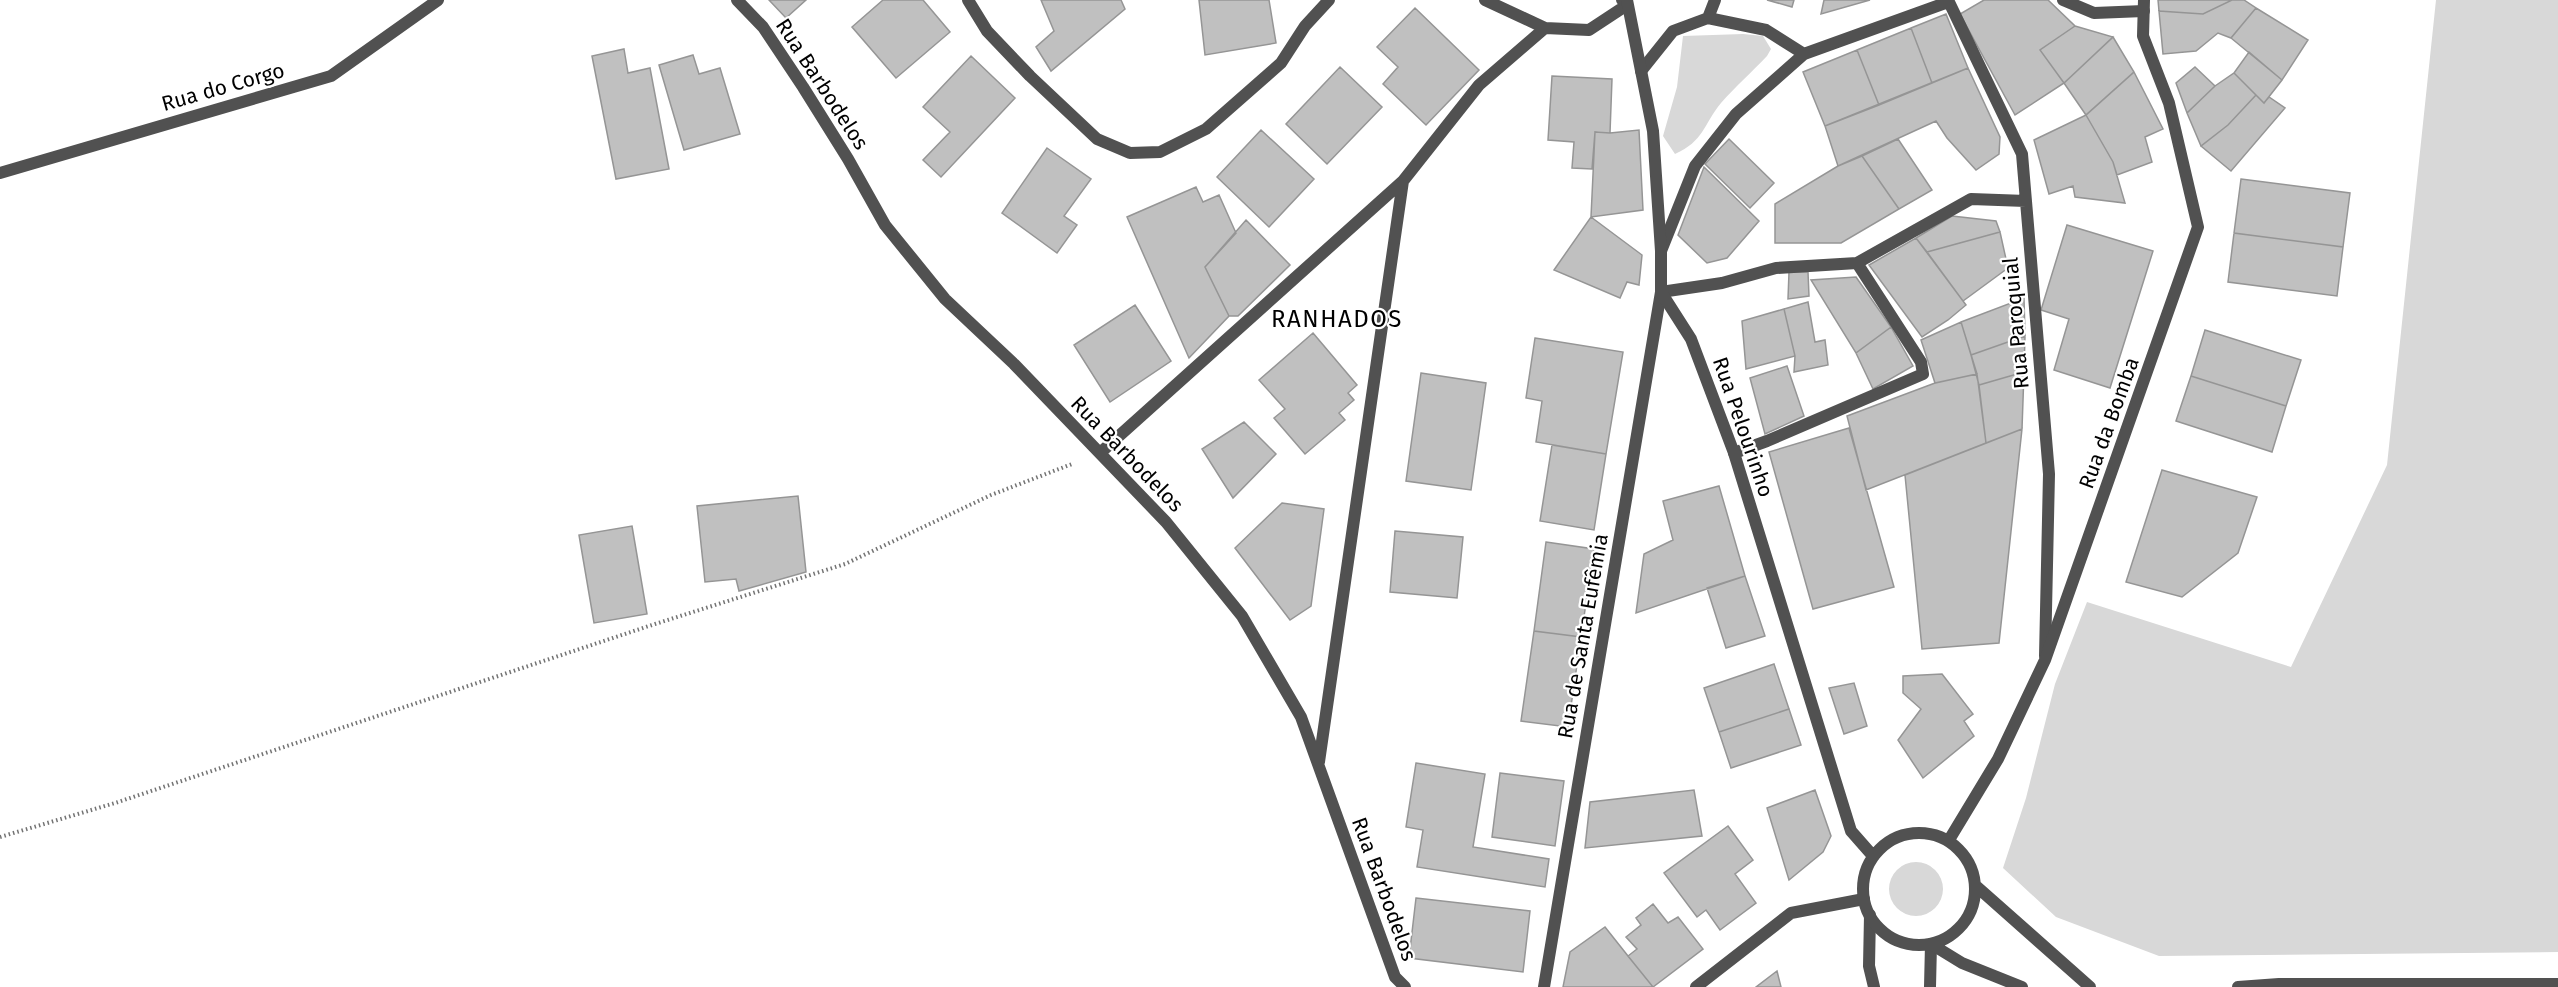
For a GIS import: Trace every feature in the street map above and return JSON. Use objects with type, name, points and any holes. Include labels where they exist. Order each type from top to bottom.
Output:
[{"type":"street","name":"Rua do Corgo","points":[[0,173],[331,76],[438,0]]},
{"type":"street","name":"Rua Barbodelos","points":[[737,0],[763,27],[803,87],[848,159],[885,225],[945,299],[1014,364],[1166,522],[1242,616],[1301,717],[1395,977],[1405,987]]},
{"type":"street","points":[[968,0],[987,31],[1030,76],[1097,139],[1130,153],[1160,152],[1206,129],[1281,63],[1305,26],[1329,0]]},
{"type":"street","points":[[1485,0],[1545,28],[1589,30],[1626,2],[1653,130],[1661,251],[1661,292],[1722,283],[1776,268],[1857,263],[1971,198],[2026,201]]},
{"type":"street","points":[[1708,18],[1715,0]]},
{"type":"street","points":[[2063,0],[2094,13],[2144,6]]},
{"type":"street","points":[[1661,251],[1695,166],[1736,114],[1804,54],[1948,1]]},
{"type":"street","name":"Rua Paroquial","points":[[1948,1],[2022,154],[2049,474],[2045,660]]},
{"type":"street","name":"Rua da Bomba","points":[[1949,840],[1998,759],[2045,660],[2198,227],[2169,103],[2143,36],[2144,6]]},
{"type":"street","points":[[1641,71],[1673,31],[1708,18],[1766,30],[1804,54]]},
{"type":"street","points":[[1100,453],[1403,181],[1479,85],[1545,28]]},
{"type":"street","points":[[1318,763],[1403,181]]},
{"type":"street","points":[[1734,453],[1923,374],[1921,362],[1857,263]]},
{"type":"street","name":"Rua Pelourinho","points":[[1661,292],[1691,339],[1734,453],[1851,831],[1873,856]]},
{"type":"street","name":"Rua de Santa Eufêmia","points":[[1544,987],[1661,292]]},
{"type":"street","points":[[1917,832],[1934,834],[1949,840],[1963,853],[1972,869],[1976,886],[1974,900],[1964,924],[1955,933],[1931,944],[1903,943],[1889,936],[1878,927],[1864,899],[1863,884],[1866,869],[1873,856],[1885,843],[1900,835],[1917,832]]},
{"type":"street","points":[[1976,886],[2090,987]]},
{"type":"street","points":[[1696,987],[1791,913],[1864,899]]},
{"type":"street","points":[[1870,915],[1869,966],[1874,987]]},
{"type":"street","points":[[1931,944],[1995,982],[2022,987]]},
{"type":"street","points":[[1930,987],[1931,944]]},
{"type":"street","points":[[2238,987],[2278,984],[2553,985]]},
{"type":"path","points":[[0,837],[115,803],[655,624],[845,564],[991,495],[1100,453]]},
{"type":"shaded area","points":[[2436,0],[2558,0],[2558,952],[2159,956],[2056,917],[2003,868],[2026,798],[2055,684],[2087,602],[2291,667],[2387,465]]},
{"type":"shaded area","points":[[1743,34],[1763,36],[1771,49],[1767,56],[1721,103],[1698,138],[1675,154],[1663,136],[1677,87],[1683,36]]},
{"type":"shaded area","points":[[1911,862],[1921,862],[1931,866],[1939,874],[1943,889],[1939,904],[1931,912],[1921,916],[1911,916],[1901,912],[1893,904],[1889,894],[1889,884],[1893,874],[1901,866]]},
{"type":"building","points":[[769,0],[806,0],[786,18]]},
{"type":"building","points":[[883,0],[923,0],[950,32],[896,78],[852,27]]},
{"type":"building","points":[[1041,0],[1121,0],[1125,9],[1051,71],[1036,47],[1054,31]]},
{"type":"building","points":[[1199,0],[1269,0],[1276,43],[1205,55]]},
{"type":"building","points":[[1767,0],[1794,0],[1792,7]]},
{"type":"building","points":[[1824,0],[1870,0],[1821,14]]},
{"type":"building","points":[[1984,0],[2048,0],[2075,26],[2040,50],[2064,83],[2015,115],[1960,14]]},
{"type":"building","points":[[2158,0],[2232,0],[2203,14],[2159,11]]},
{"type":"building","points":[[2232,0],[2244,0],[2256,8],[2231,38],[2218,33],[2196,51],[2163,54],[2159,11],[2203,14]]},
{"type":"building","points":[[1415,8],[1479,70],[1426,125],[1383,84],[1398,67],[1377,47]]},
{"type":"building","points":[[2256,8],[2308,40],[2282,80],[2231,38]]},
{"type":"building","points":[[1946,14],[1968,68],[1932,83],[1911,28]]},
{"type":"building","points":[[2075,26],[2113,37],[2064,83],[2040,50]]},
{"type":"building","points":[[1911,28],[1932,83],[1879,105],[1857,50]]},
{"type":"building","points":[[2113,37],[2134,72],[2086,115],[2064,83]]},
{"type":"building","points":[[624,49],[628,73],[650,68],[669,169],[616,179],[592,56]]},
{"type":"building","points":[[1857,50],[1879,105],[1825,126],[1803,72]]},
{"type":"building","points":[[2249,52],[2282,80],[2264,103],[2234,73]]},
{"type":"building","points":[[693,55],[699,74],[720,68],[740,134],[684,150],[659,65]]},
{"type":"building","points":[[971,56],[1015,98],[941,177],[923,160],[950,132],[923,107]]},
{"type":"building","points":[[1340,67],[1382,107],[1327,164],[1286,124]]},
{"type":"building","points":[[2195,67],[2215,86],[2187,113],[2176,83]]},
{"type":"building","points":[[1968,68],[2000,137],[1999,154],[1976,170],[1947,138],[1936,121],[1838,166],[1825,126]]},
{"type":"building","points":[[2134,72],[2163,129],[2145,137],[2152,162],[2117,175],[2113,162],[2086,115]]},
{"type":"building","points":[[2234,73],[2256,95],[2228,125],[2201,146],[2187,113],[2215,86]]},
{"type":"building","points":[[1552,76],[1612,79],[1610,133],[1595,132],[1592,169],[1572,168],[1574,142],[1548,140]]},
{"type":"building","points":[[2256,95],[2264,103],[2269,97],[2285,108],[2231,171],[2201,146],[2228,125]]},
{"type":"building","points":[[2086,115],[2113,162],[2125,203],[2075,197],[2073,186],[2049,194],[2034,140]]},
{"type":"building","points":[[1261,130],[1314,179],[1269,227],[1217,177]]},
{"type":"building","points":[[1639,130],[1643,210],[1591,217],[1595,132]]},
{"type":"building","points":[[1729,139],[1774,183],[1750,208],[1705,164]]},
{"type":"building","points":[[1898,139],[1932,190],[1899,209],[1862,156]]},
{"type":"building","points":[[1047,148],[1091,179],[1064,216],[1077,225],[1057,253],[1002,213]]},
{"type":"building","points":[[1862,156],[1899,209],[1841,243],[1775,243],[1775,204],[1838,166]]},
{"type":"building","points":[[1704,167],[1759,221],[1727,258],[1707,263],[1678,235]]},
{"type":"building","points":[[2241,179],[2350,193],[2343,247],[2234,233]]},
{"type":"building","points":[[1196,187],[1203,202],[1219,195],[1236,233],[1205,267],[1229,316],[1189,358],[1127,217]]},
{"type":"building","points":[[1952,216],[1996,221],[2000,232],[1927,252],[1916,238]]},
{"type":"building","points":[[1591,217],[1642,255],[1639,285],[1627,282],[1620,298],[1554,270]]},
{"type":"building","points":[[1246,220],[1290,265],[1238,316],[1229,316],[1205,267]]},
{"type":"building","points":[[2067,225],[2153,251],[2110,388],[2054,370],[2069,319],[2041,310]]},
{"type":"building","points":[[2000,232],[2008,268],[1963,301],[1927,252]]},
{"type":"building","points":[[2234,233],[2343,247],[2337,296],[2228,282]]},
{"type":"building","points":[[1916,238],[1966,305],[1922,337],[1869,265]]},
{"type":"building","points":[[1789,272],[1808,272],[1809,296],[1788,299]]},
{"type":"building","points":[[1856,277],[1891,327],[1856,353],[1811,280]]},
{"type":"building","points":[[2024,298],[2025,336],[1971,355],[1961,322]]},
{"type":"building","points":[[1808,302],[1815,342],[1825,340],[1828,365],[1794,372],[1795,356],[1784,309]]},
{"type":"building","points":[[1135,305],[1171,361],[1110,402],[1074,345]]},
{"type":"building","points":[[1784,309],[1795,356],[1746,369],[1742,321]]},
{"type":"building","points":[[1961,322],[1977,374],[1935,383],[1921,340]]},
{"type":"building","points":[[1891,327],[1913,366],[1873,389],[1856,353]]},
{"type":"building","points":[[2205,330],[2301,360],[2286,406],[2191,376]]},
{"type":"building","points":[[1313,333],[1357,385],[1348,393],[1354,400],[1339,413],[1345,420],[1305,454],[1274,418],[1285,409],[1259,380]]},
{"type":"building","points":[[2025,336],[2024,372],[1979,385],[1971,355]]},
{"type":"building","points":[[1535,338],[1623,352],[1606,454],[1536,442],[1542,401],[1526,398]]},
{"type":"building","points":[[1787,366],[1804,416],[1765,434],[1750,378]]},
{"type":"building","points":[[2024,372],[2022,429],[1986,443],[1979,385]]},
{"type":"building","points":[[1421,373],[1486,383],[1471,490],[1406,481]]},
{"type":"building","points":[[1977,374],[1986,443],[1866,490],[1847,416],[1935,383]]},
{"type":"building","points":[[2191,376],[2286,406],[2272,452],[2176,421]]},
{"type":"building","points":[[1244,422],[1276,454],[1233,498],[1202,449]]},
{"type":"building","points":[[1849,428],[1894,587],[1813,609],[1769,452]]},
{"type":"building","points":[[2022,429],[1999,643],[1922,649],[1905,475]]},
{"type":"building","points":[[1552,445],[1606,454],[1594,530],[1540,521]]},
{"type":"building","points":[[2162,470],[2257,497],[2238,553],[2182,597],[2126,582]]},
{"type":"building","points":[[1719,486],[1745,576],[1636,613],[1644,554],[1673,540],[1663,501]]},
{"type":"building","points":[[798,496],[806,572],[739,591],[736,579],[705,582],[697,506]]},
{"type":"building","points":[[1282,503],[1324,509],[1311,606],[1290,620],[1235,548]]},
{"type":"building","points":[[632,526],[647,614],[594,623],[579,535]]},
{"type":"building","points":[[1395,531],[1463,537],[1457,598],[1390,592]]},
{"type":"building","points":[[1546,542],[1594,549],[1581,637],[1534,631]]},
{"type":"building","points":[[1745,576],[1765,636],[1726,648],[1707,588]]},
{"type":"building","points":[[1534,631],[1581,637],[1568,727],[1521,721]]},
{"type":"building","points":[[1774,664],[1789,709],[1719,732],[1704,688]]},
{"type":"building","points":[[1942,674],[1973,714],[1964,721],[1974,736],[1923,778],[1898,740],[1921,709],[1903,693],[1903,676]]},
{"type":"building","points":[[1854,683],[1867,726],[1844,734],[1829,688]]},
{"type":"building","points":[[1789,709],[1801,745],[1731,768],[1719,732]]},
{"type":"building","points":[[1416,763],[1485,774],[1473,847],[1549,859],[1545,887],[1417,867],[1423,830],[1406,827]]},
{"type":"building","points":[[1500,773],[1564,781],[1555,846],[1492,837]]},
{"type":"building","points":[[1694,790],[1702,836],[1585,848],[1590,802]]},
{"type":"building","points":[[1815,790],[1831,836],[1823,852],[1789,880],[1767,808]]},
{"type":"building","points":[[1728,826],[1753,860],[1735,874],[1756,903],[1720,930],[1706,910],[1697,917],[1664,873]]},
{"type":"building","points":[[1416,898],[1530,911],[1523,972],[1409,958]]},
{"type":"building","points":[[1653,904],[1668,923],[1678,917],[1703,949],[1653,987],[1628,956],[1637,949],[1626,937],[1641,925],[1636,918]]},
{"type":"building","points":[[1605,927],[1653,987],[1563,987],[1570,952]]},
{"type":"building","points":[[1777,971],[1781,987],[1756,987]]},
{"type":"district","name":"RANHADOS","points":[[1337,319]]}]
